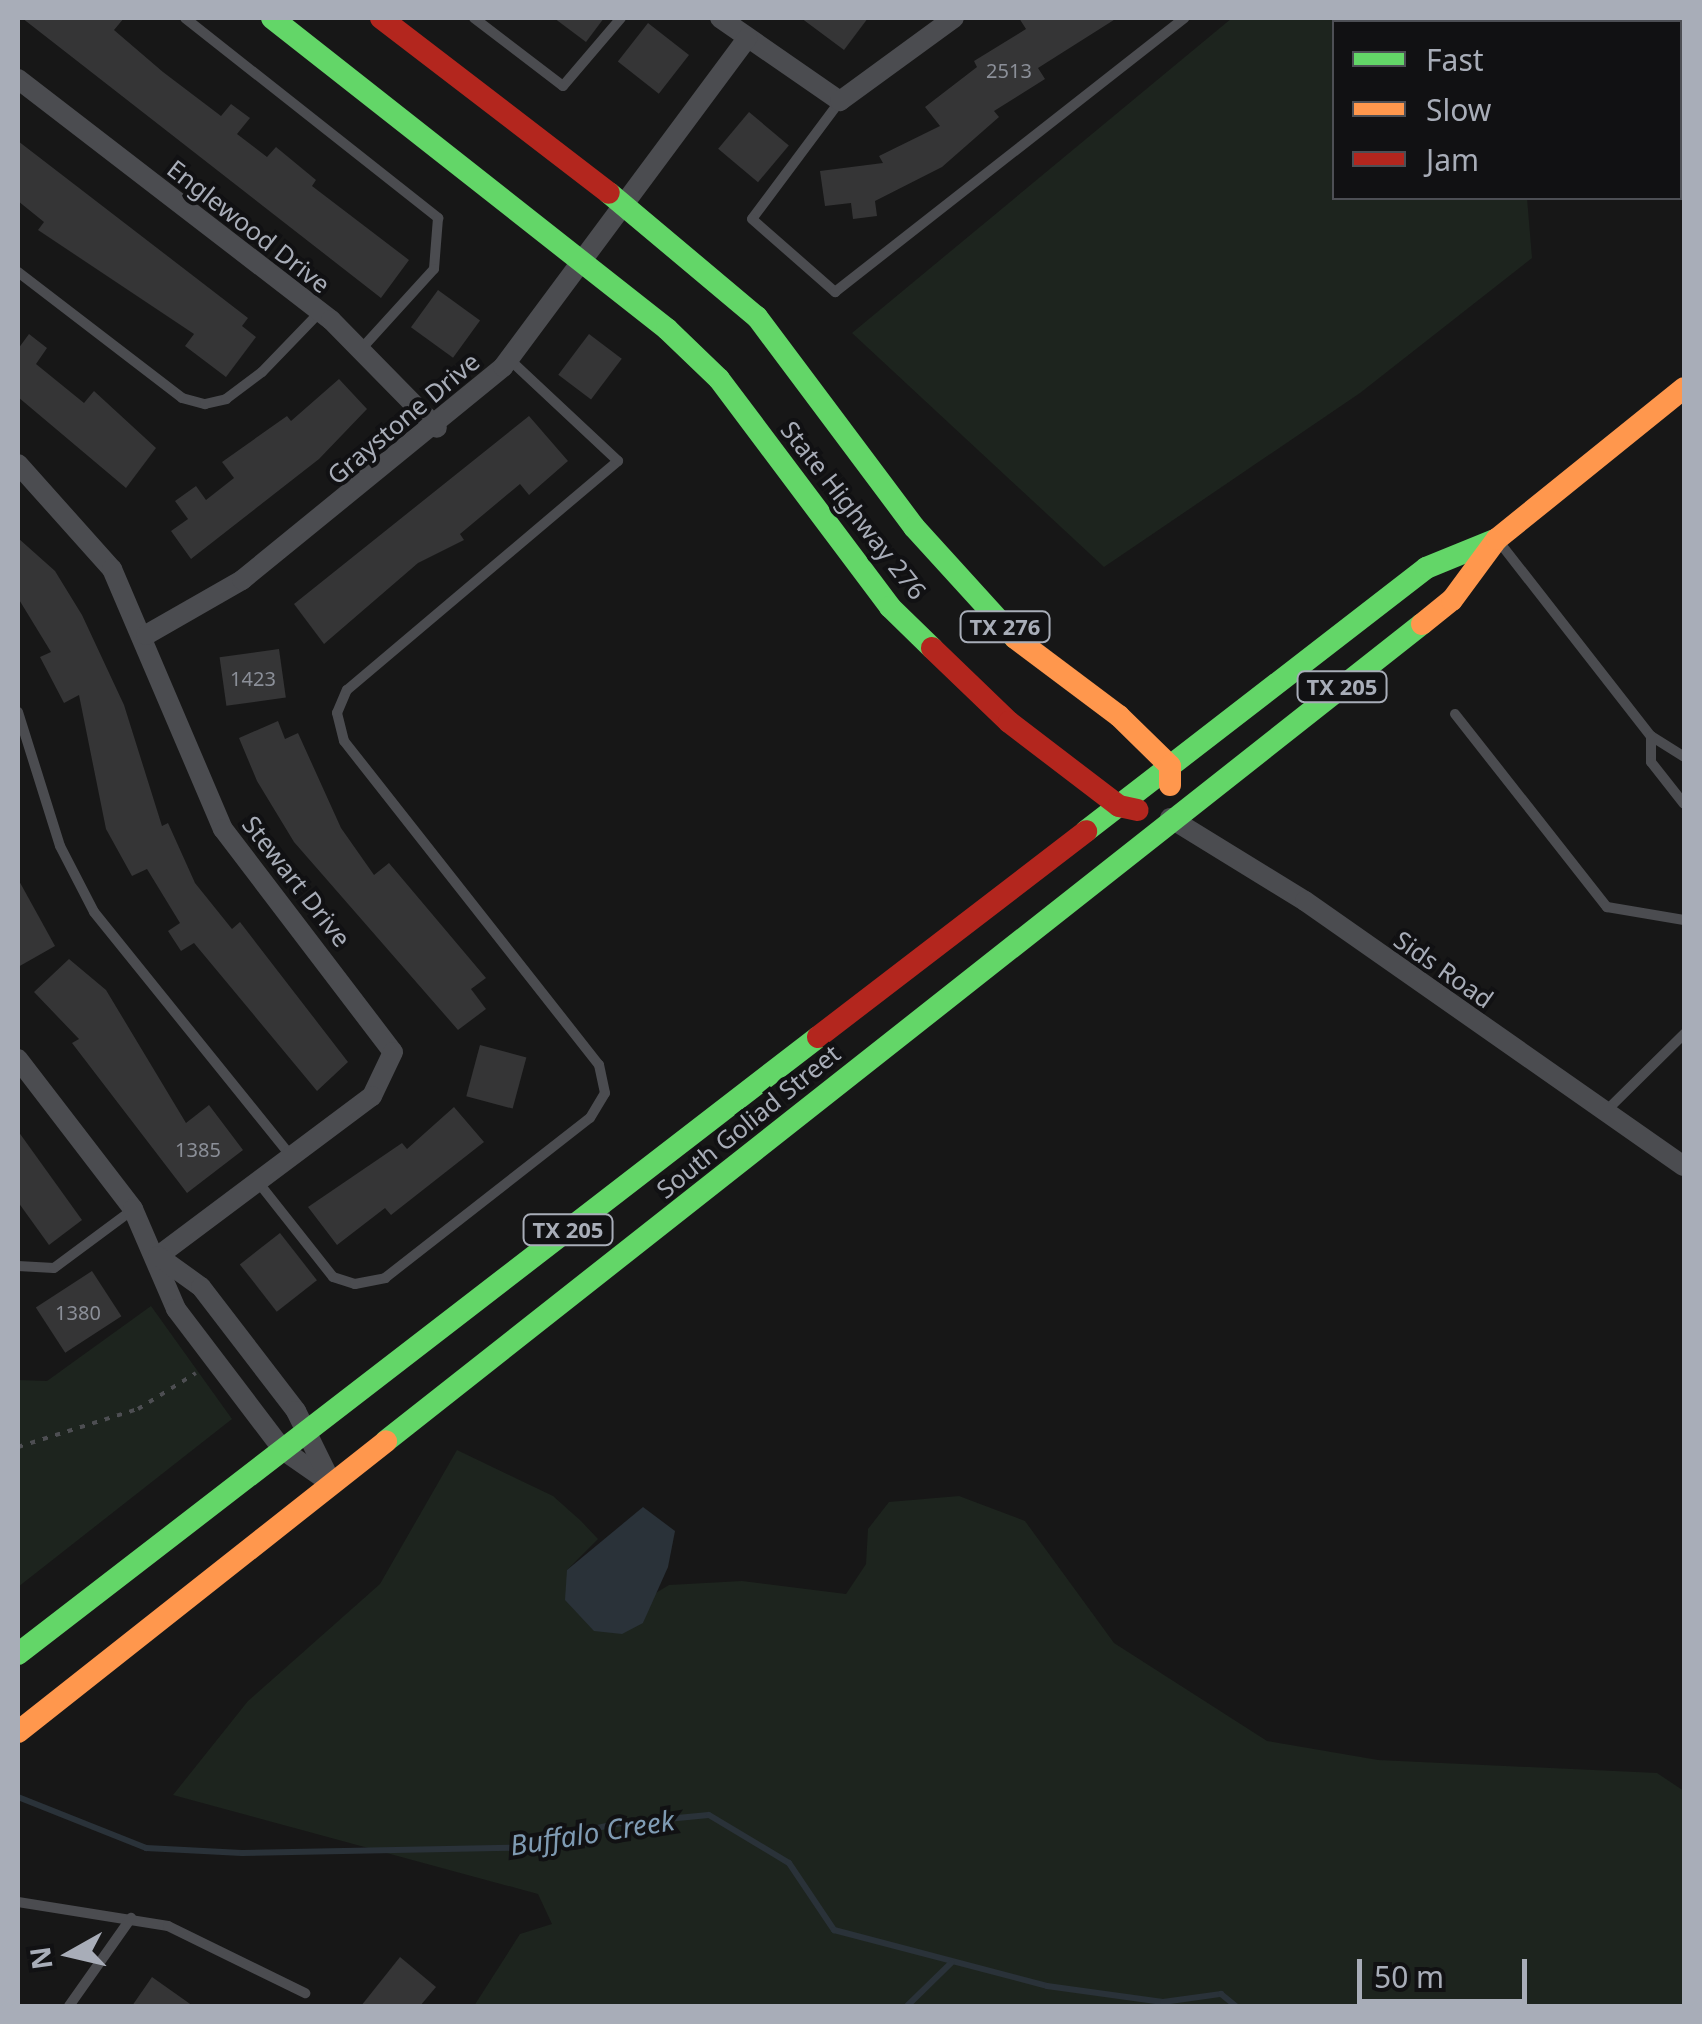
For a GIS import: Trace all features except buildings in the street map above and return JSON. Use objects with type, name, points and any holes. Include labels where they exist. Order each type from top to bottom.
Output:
[{"type":"main road","name":"State Highway 276","points":[[272,18],[581,253],[719,380],[890,606],[1009,722],[1118,806],[1170,818]]},
{"type":"main road","name":"State Highway 276","points":[[381,18],[624,204],[757,317],[914,527],[1021,645],[1118,716],[1170,766]]},
{"type":"main road","name":"South Goliad Street","points":[[18,1732],[1170,818],[1452,600],[1497,539],[1684,388]]},
{"type":"main road","name":"South Goliad Street","points":[[18,1654],[1426,568],[1497,539]]},
{"type":"main road","points":[[1170,766],[1170,818]]},
{"type":"street","points":[[720,18],[840,101],[954,18]]},
{"type":"street","name":"Graystone Drive","points":[[146,635],[242,580],[437,428],[508,359],[581,253],[624,204],[747,38]]},
{"type":"street","name":"Englewood Drive","points":[[18,78],[320,312],[362,348],[437,428]]},
{"type":"street","name":"Stewart Drive","points":[[18,464],[112,568],[146,635],[223,828],[393,1052],[372,1096],[158,1256]]},
{"type":"street","name":"Sids Road","points":[[1170,818],[1305,901],[1684,1166]]},
{"type":"street","points":[[18,1059],[133,1209],[158,1256],[176,1310],[283,1450],[332,1484]]},
{"type":"street","points":[[158,1256],[201,1288],[310,1429],[332,1484]]},
{"type":"lane","points":[[186,18],[438,218],[434,269],[362,348]]},
{"type":"lane","points":[[474,18],[564,86],[621,18]]},
{"type":"lane","points":[[840,101],[752,219],[835,292],[1184,18]]},
{"type":"lane","points":[[18,272],[182,398],[205,404],[226,399],[262,372],[320,312]]},
{"type":"lane","points":[[258,1182],[333,1277],[355,1284],[385,1278],[590,1118],[605,1093],[599,1065],[344,741],[338,712],[347,690],[618,460],[508,359]]},
{"type":"lane","points":[[1497,539],[1651,736],[1684,758]]},
{"type":"lane","points":[[18,712],[60,846],[94,912],[291,1156]]},
{"type":"lane","points":[[1455,714],[1607,907],[1684,920]]},
{"type":"lane","points":[[1651,736],[1651,762],[1684,804]]},
{"type":"lane","points":[[1606,1111],[1684,1034]]},
{"type":"lane","points":[[18,1266],[54,1268],[133,1209]]},
{"type":"lane","points":[[18,1902],[131,1918],[194,1937],[305,1993]]},
{"type":"lane","points":[[69,2006],[131,1918]]},
{"type":"path","points":[[18,1447],[138,1408],[202,1369]]},
{"type":"shaded area","points":[[1232,18],[1560,18],[1332,20],[1332,200],[1527,200],[1532,258],[1360,393],[1104,567],[852,333]]},
{"type":"shaded area","points":[[151,1306],[232,1419],[18,1587],[18,1380],[47,1381]]},
{"type":"shaded area","points":[[457,1450],[553,1496],[581,1521],[598,1539],[567,1570],[643,1623],[654,1594],[669,1585],[742,1581],[846,1594],[866,1564],[868,1529],[889,1502],[959,1496],[1025,1521],[1114,1643],[1267,1741],[1378,1760],[1657,1773],[1684,1791],[1684,2006],[474,2006],[520,1934],[552,1924],[538,1894],[173,1795],[248,1701],[380,1584]]},
{"type":"shaded area","points":[[643,1507],[675,1531],[668,1567],[643,1623],[622,1634],[594,1631],[565,1600],[567,1570]]},
{"type":"waterway","name":"Buffalo Creek","points":[[18,1797],[146,1848],[242,1853],[510,1848],[615,1824],[709,1815],[789,1863],[834,1930],[1047,1986],[1163,2002],[1221,1994],[1236,2006]]},
{"type":"waterway","points":[[907,2006],[951,1963]]},
{"type":"traffic: fast","points":[[272,18],[667,329],[719,379],[890,607],[932,648]]},
{"type":"traffic: fast","points":[[609,193],[757,317],[914,527],[1015,638]]},
{"type":"traffic: fast","points":[[1086,831],[1426,568],[1497,539]]},
{"type":"traffic: fast","points":[[386,1441],[1422,624]]},
{"type":"traffic: fast","points":[[18,1654],[818,1037]]},
{"type":"traffic: slow","points":[[1422,624],[1452,600],[1497,539],[1684,388]]},
{"type":"traffic: slow","points":[[1015,638],[1119,716],[1170,766],[1170,785]]},
{"type":"traffic: slow","points":[[18,1732],[386,1441]]},
{"type":"traffic: jam","points":[[381,18],[609,193]]},
{"type":"traffic: jam","points":[[932,648],[1009,722],[1119,806],[1138,810]]},
{"type":"traffic: jam","points":[[818,1037],[1086,831]]}]
